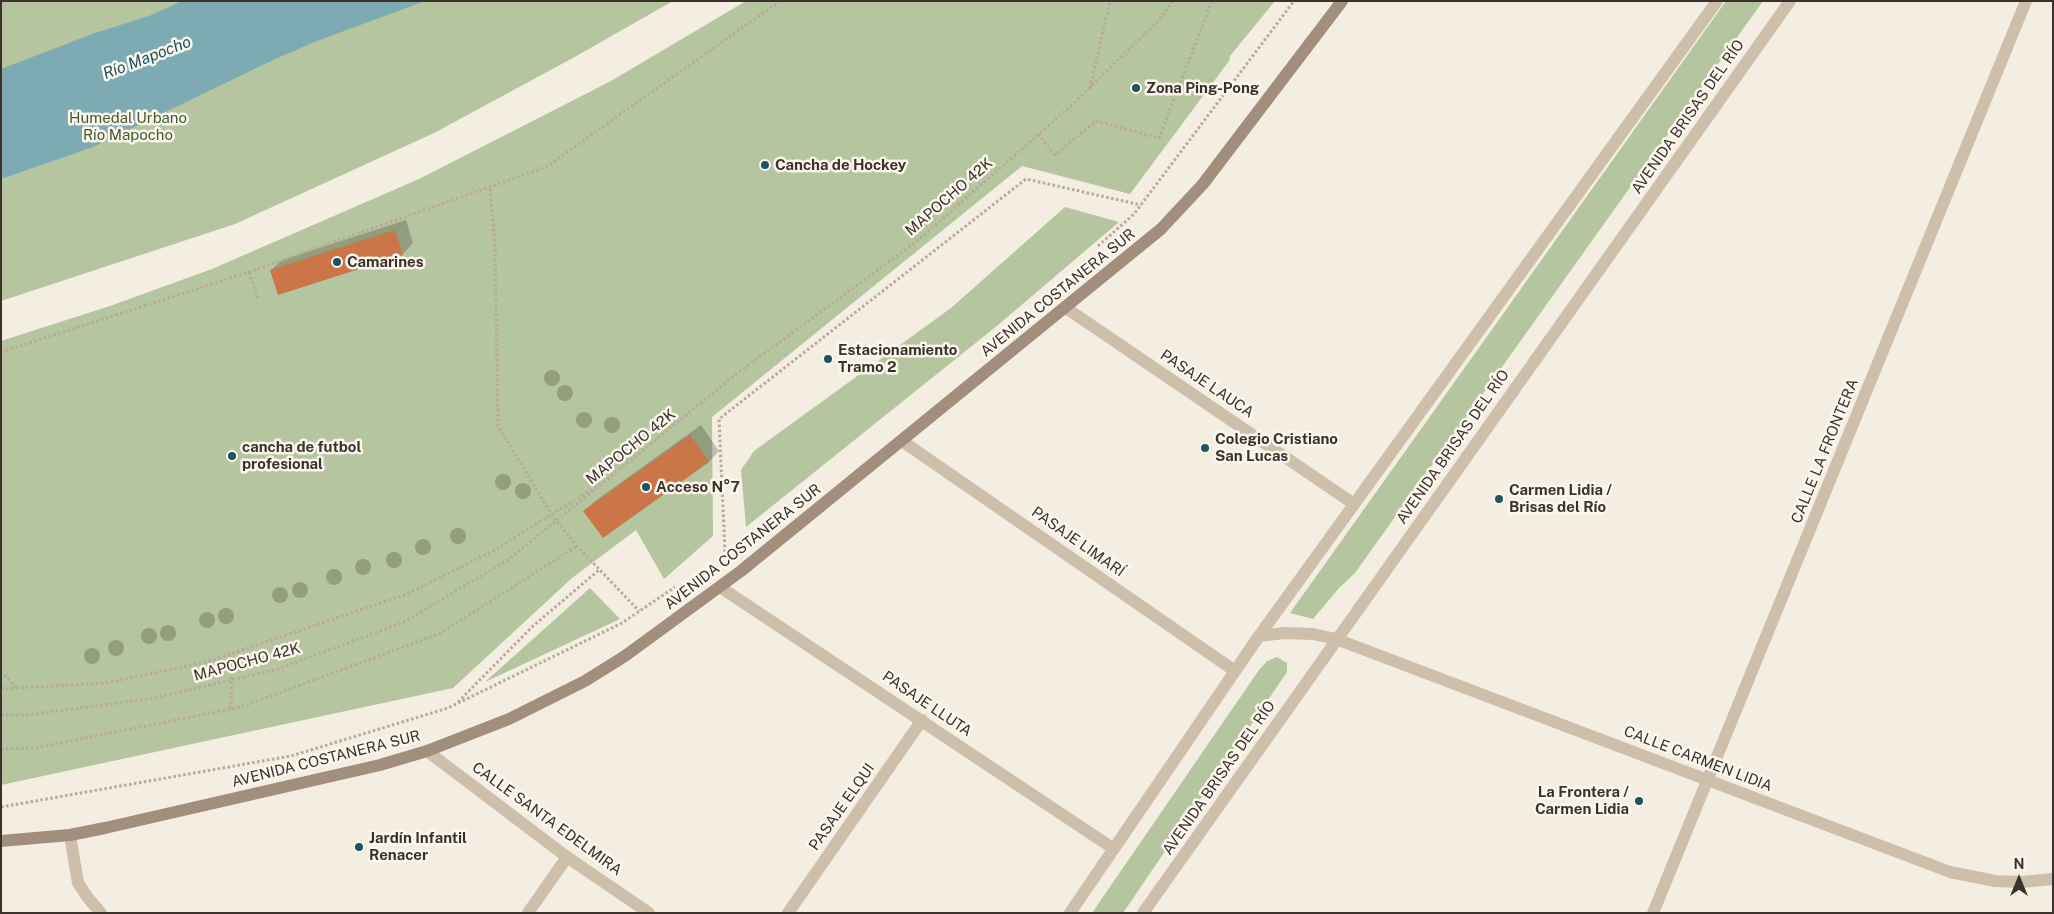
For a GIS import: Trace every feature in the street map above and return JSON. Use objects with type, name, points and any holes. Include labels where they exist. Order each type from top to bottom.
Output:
[{"type":"main road","name":"AVENIDA COSTANERA SUR","points":[[1,841],[70,835],[328,779],[428,751],[546,702],[585,681],[659,632],[720,588],[1161,229],[1191,198],[1342,1]]},
{"type":"street","points":[[1070,913],[1259,636],[1717,1]]},
{"type":"street","name":"AVENIDA BRISAS DEL RÍO","points":[[1143,913],[1790,1]]},
{"type":"street","name":"CALLE LA FRONTERA","points":[[1653,913],[2026,1]]},
{"type":"street","name":"PASAJE LAUCA","points":[[1066,308],[1354,504]]},
{"type":"street","name":"PASAJE LIMARÍ","points":[[902,440],[1235,671]]},
{"type":"street","name":"PASAJE LLUTA","points":[[720,588],[922,720],[1114,849]]},
{"type":"street","name":"CALLE CARMEN LIDIA","points":[[1259,636],[1284,633],[1313,634],[1336,639],[1950,872],[1995,881],[2021,882],[2053,879]]},
{"type":"street","name":"PASAJE ELQUI","points":[[788,913],[922,720]]},
{"type":"street","name":"CALLE SANTA EDELMIRA","points":[[428,751],[567,857],[648,913]]},
{"type":"street","points":[[70,835],[78,883],[101,913]]},
{"type":"street","points":[[528,913],[567,857]]},
{"type":"path","points":[[1,352],[250,272],[546,168],[780,1]]},
{"type":"path","points":[[1090,88],[1110,1]]},
{"type":"path","name":"MAPOCHO 42K","points":[[1,715],[27,715],[149,700],[276,670],[402,623],[508,560],[610,479],[739,372],[916,242],[1090,88],[1162,17],[1173,1]]},
{"type":"path","points":[[1038,134],[1055,154],[1096,121],[1159,138],[1212,1]]},
{"type":"path","points":[[1097,247],[1134,214],[1293,2]]},
{"type":"path","points":[[725,553],[719,419],[1026,179],[1141,205]]},
{"type":"path","points":[[490,189],[495,245],[498,426],[557,522],[599,570],[659,632]]},
{"type":"path","points":[[250,272],[258,299]]},
{"type":"path","points":[[1,688],[106,683],[210,661],[407,594],[493,552],[610,479]]},
{"type":"path","points":[[1,749],[35,748],[231,709],[441,632],[577,546]]},
{"type":"path","points":[[717,558],[731,549]]},
{"type":"path","points":[[456,704],[533,626],[599,570]]},
{"type":"path","points":[[1,807],[291,756],[456,704],[622,623],[678,584]]},
{"type":"path","points":[[231,709],[232,653]]},
{"type":"path","points":[[1,671],[16,688]]},
{"type":"green space","name":"Humedal Urbano Río Mapocho","points":[[1,1],[673,1],[434,133],[235,224],[1,301]]},
{"type":"green space","points":[[746,1],[1275,1],[1230,56],[1229,61],[1130,194],[1022,166],[712,417],[713,536],[664,579],[636,530],[572,578],[453,688],[1,785],[1,341],[110,306],[212,269],[419,179],[611,81]]},
{"type":"green space","points":[[1726,1],[1763,1],[1355,573],[1339,588],[1313,619],[1290,613]]},
{"type":"green space","points":[[1065,207],[1119,222],[998,325],[746,527],[741,470],[754,451],[951,308]]},
{"type":"green space","points":[[590,588],[620,619],[485,682]]},
{"type":"green space","points":[[1277,657],[1287,663],[1287,672],[1123,913],[1092,913],[1259,670],[1267,661]]},
{"type":"water","name":"Río Mapocho","points":[[182,1],[425,1],[317,41],[275,59],[93,147],[1,179],[1,69],[95,33],[149,16]]},
{"type":"building","name":"Camarines","points":[[395,230],[403,255],[278,295],[270,270]]},
{"type":"building","name":"Acceso N°7","points":[[690,435],[709,462],[603,538],[583,511]]},
{"type":"place","name":"Zona Ping-Pong","points":[[1136,88]]},
{"type":"place","name":"Cancha de Hockey","points":[[765,165]]},
{"type":"place","name":"Camarines","points":[[337,262]]},
{"type":"place","name":"Estacionamiento Tramo 2","points":[[828,359]]},
{"type":"place","name":"Colegio Cristiano San Lucas","points":[[1205,448]]},
{"type":"place","name":"cancha de futbol profesional","points":[[232,456]]},
{"type":"place","name":"Acceso N°7","points":[[646,487]]},
{"type":"place","name":"Carmen Lidia / Brisas del Río","points":[[1499,499]]},
{"type":"place","name":"La Frontera / Carmen Lidia","points":[[1639,801]]},
{"type":"place","name":"Jardín Infantil Renacer","points":[[359,847]]}]
